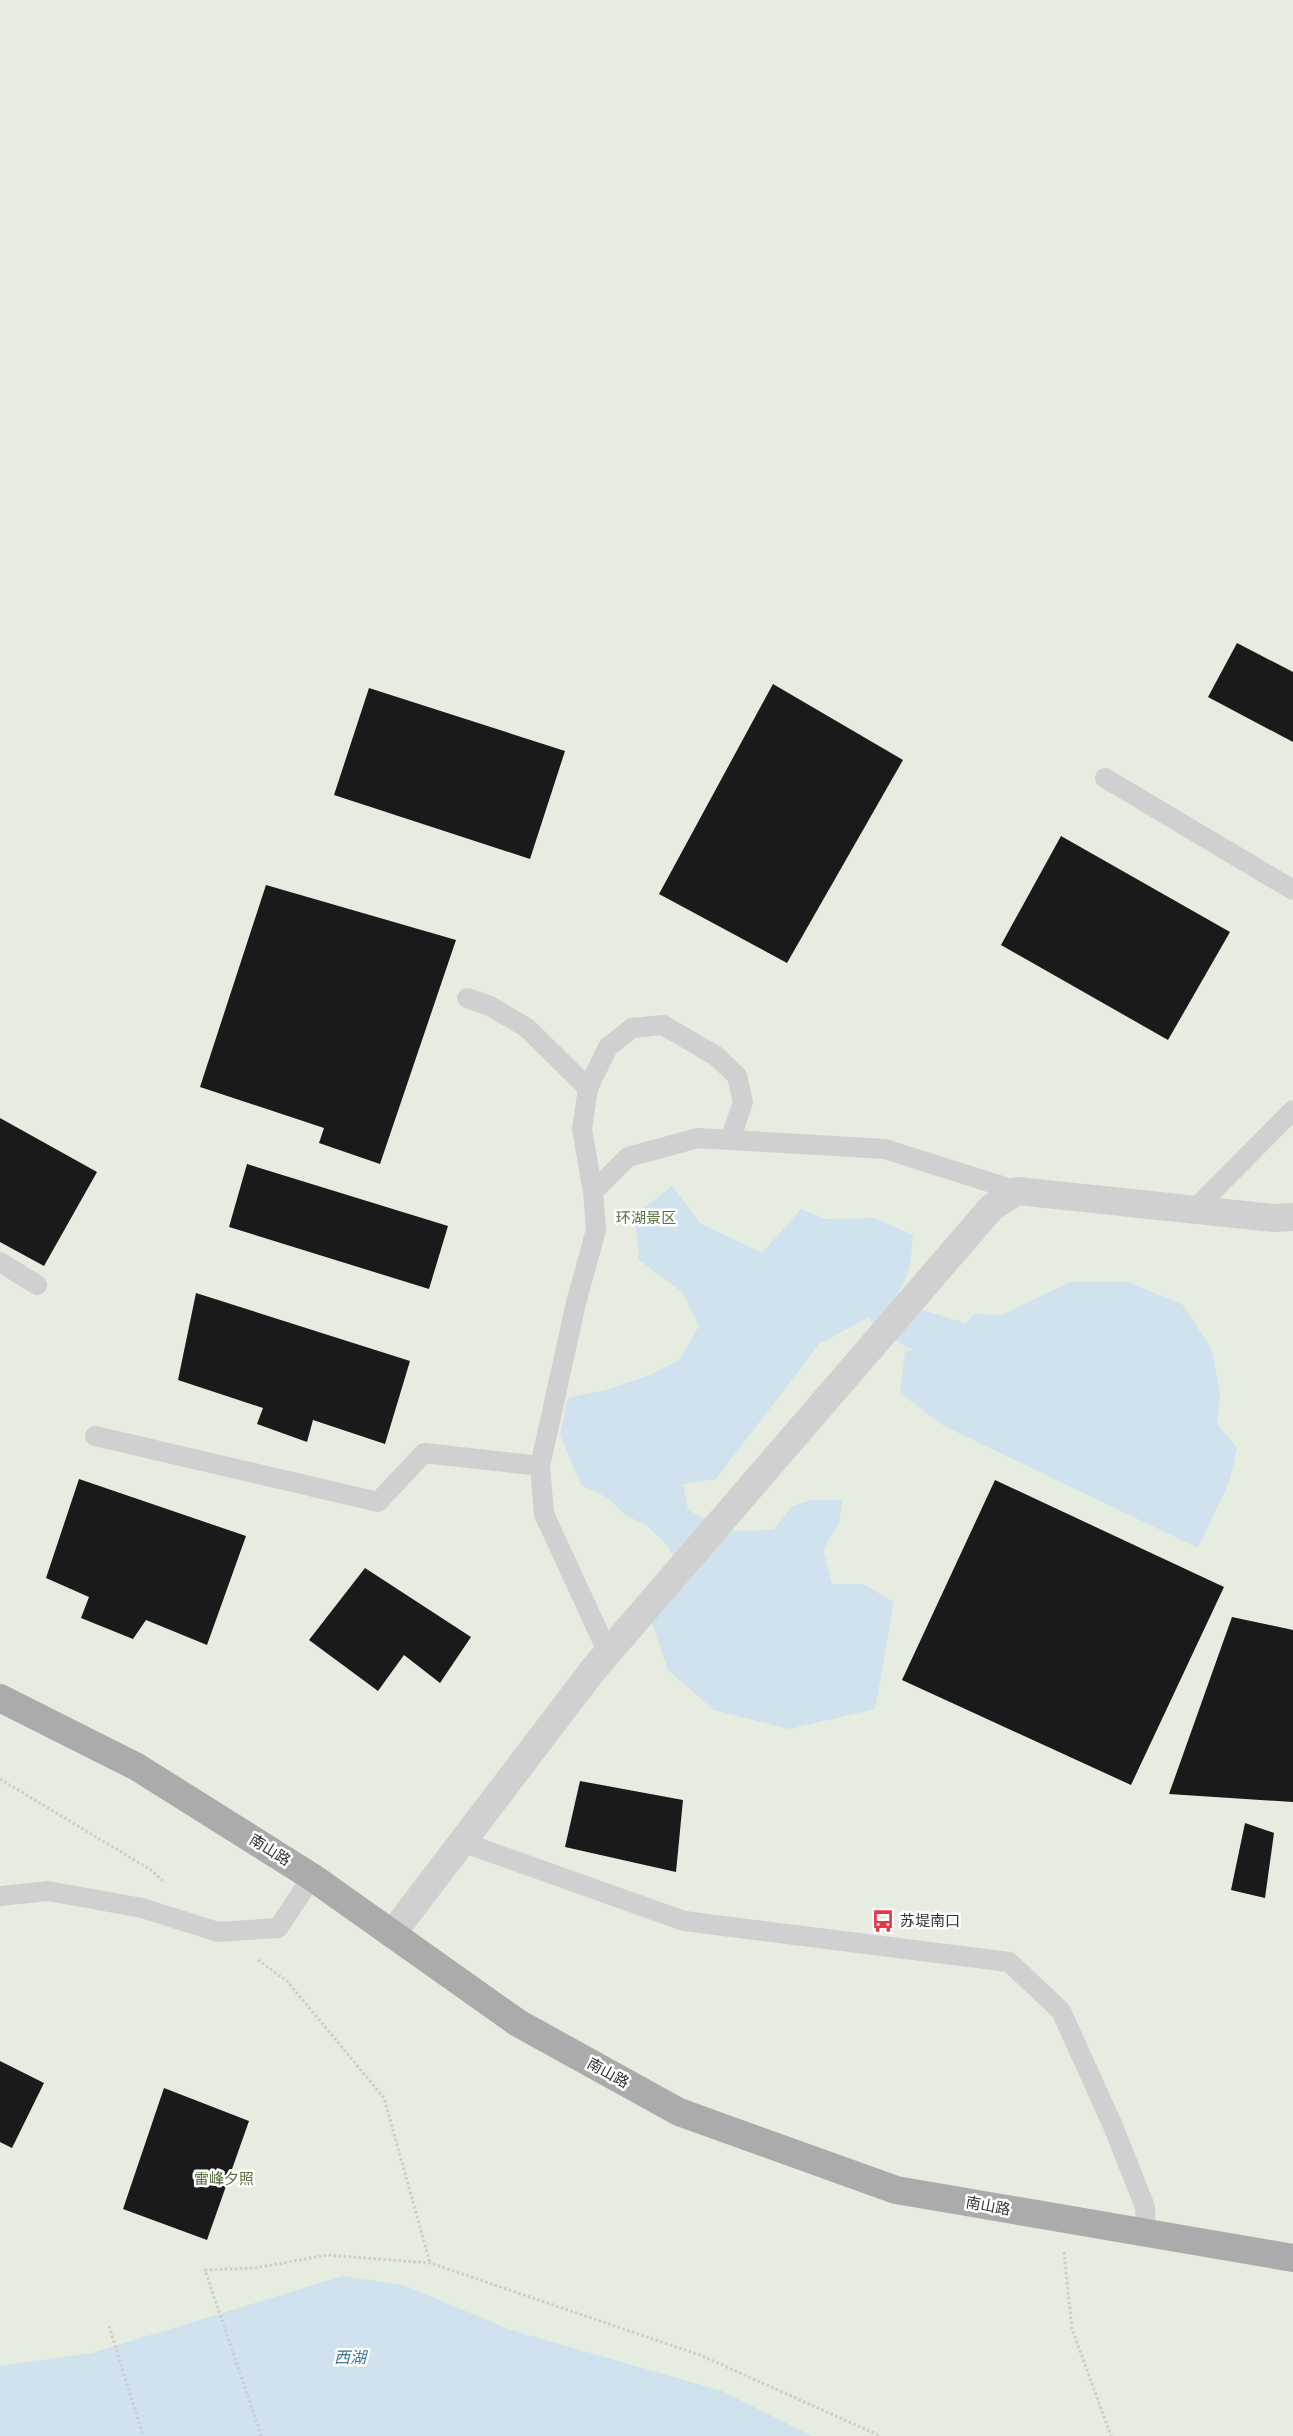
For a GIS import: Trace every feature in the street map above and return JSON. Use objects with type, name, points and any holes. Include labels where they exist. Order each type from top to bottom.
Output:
[{"type":"main road","name":"南山路","points":[[0,1698],[136,1768],[312,1877],[518,2023],[679,2112],[896,2190],[1293,2258]]},
{"type":"street","points":[[392,1934],[608,1653],[992,1207],[1017,1191],[1273,1218],[1293,1216]]},
{"type":"lane","points":[[1105,778],[1293,890]]},
{"type":"lane","points":[[467,998],[490,1006],[528,1028],[588,1088]]},
{"type":"lane","points":[[608,1653],[544,1514],[540,1466],[576,1303],[596,1230],[593,1192],[582,1129],[588,1088],[608,1047],[632,1028],[663,1025],[716,1056],[737,1076],[744,1102],[730,1140]]},
{"type":"lane","points":[[1194,1210],[1293,1110]]},
{"type":"lane","points":[[593,1192],[628,1157],[698,1138],[885,1149],[1017,1191]]},
{"type":"lane","points":[[0,1262],[37,1285]]},
{"type":"lane","points":[[95,1436],[378,1502],[424,1453],[540,1466]]},
{"type":"lane","points":[[462,1842],[684,1921],[1009,1962],[1062,2011],[1113,2126],[1145,2207],[1146,2233]]},
{"type":"lane","points":[[0,1896],[48,1891],[142,1908],[218,1932],[278,1928],[312,1877]]},
{"type":"path","points":[[0,1779],[151,1870],[171,1889]]},
{"type":"path","points":[[218,1932],[287,1981],[384,2098],[430,2263]]},
{"type":"path","points":[[1061,2218],[1072,2329],[1111,2436]]},
{"type":"path","points":[[261,2436],[205,2270],[255,2268],[327,2255],[430,2263],[700,2355],[880,2436]]},
{"type":"path","points":[[109,2326],[143,2436]]},
{"type":"green space","name":"环湖景区","points":[[0,0],[1293,0],[1293,2436],[0,2436]]},
{"type":"water","points":[[672,1186],[701,1224],[762,1253],[801,1209],[825,1219],[874,1218],[913,1235],[911,1256],[904,1283],[886,1308],[819,1344],[716,1479],[683,1484],[688,1510],[729,1531],[774,1530],[792,1506],[812,1500],[843,1500],[838,1525],[823,1549],[832,1584],[863,1584],[894,1602],[875,1709],[789,1729],[714,1710],[668,1670],[649,1615],[683,1572],[667,1545],[646,1525],[625,1515],[608,1498],[581,1485],[560,1435],[568,1398],[609,1389],[647,1376],[679,1360],[699,1326],[682,1292],[639,1260],[635,1215]]},
{"type":"water","points":[[1070,1282],[1128,1282],[1183,1305],[1212,1350],[1220,1392],[1217,1424],[1237,1448],[1229,1482],[1198,1548],[944,1426],[900,1393],[905,1352],[953,1340],[974,1314],[1002,1315]]},
{"type":"water","name":"西湖","points":[[343,2276],[403,2285],[511,2330],[722,2391],[812,2436],[0,2436],[0,2366],[92,2353]]},
{"type":"building","points":[[1237,643],[1293,672],[1293,742],[1208,697]]},
{"type":"building","points":[[773,684],[903,760],[787,963],[659,894]]},
{"type":"building","points":[[369,688],[565,751],[530,859],[334,795]]},
{"type":"building","points":[[1061,836],[1230,932],[1168,1040],[1001,945]]},
{"type":"building","points":[[266,885],[456,940],[380,1164],[319,1143],[324,1128],[200,1087]]},
{"type":"building","points":[[0,1118],[97,1172],[44,1266],[0,1242]]},
{"type":"building","points":[[247,1164],[448,1226],[429,1289],[229,1227]]},
{"type":"building","points":[[196,1293],[410,1361],[385,1444],[313,1420],[307,1442],[257,1424],[263,1408],[178,1380]]},
{"type":"building","points":[[79,1479],[246,1536],[207,1645],[146,1620],[133,1639],[81,1618],[89,1597],[46,1578]]},
{"type":"building","points":[[995,1480],[1224,1587],[1131,1785],[902,1680]]},
{"type":"building","points":[[365,1568],[471,1637],[440,1683],[404,1655],[378,1691],[309,1640]]},
{"type":"building","points":[[1232,1617],[1293,1630],[1293,1802],[1169,1794]]},
{"type":"building","points":[[580,1781],[683,1800],[676,1872],[565,1847]]},
{"type":"building","points":[[1245,1823],[1274,1833],[1265,1898],[1231,1890]]},
{"type":"building","points":[[0,2061],[44,2083],[12,2148],[0,2142]]},
{"type":"building","points":[[164,2088],[249,2121],[207,2240],[123,2209]]},
{"type":"waterway","points":[[886,1308],[915,1329],[953,1340]]},
{"type":"place","name":"苏堤南口","points":[[883,1921]]},
{"type":"park label","name":"雷峰夕照","points":[[224,2179]]}]
